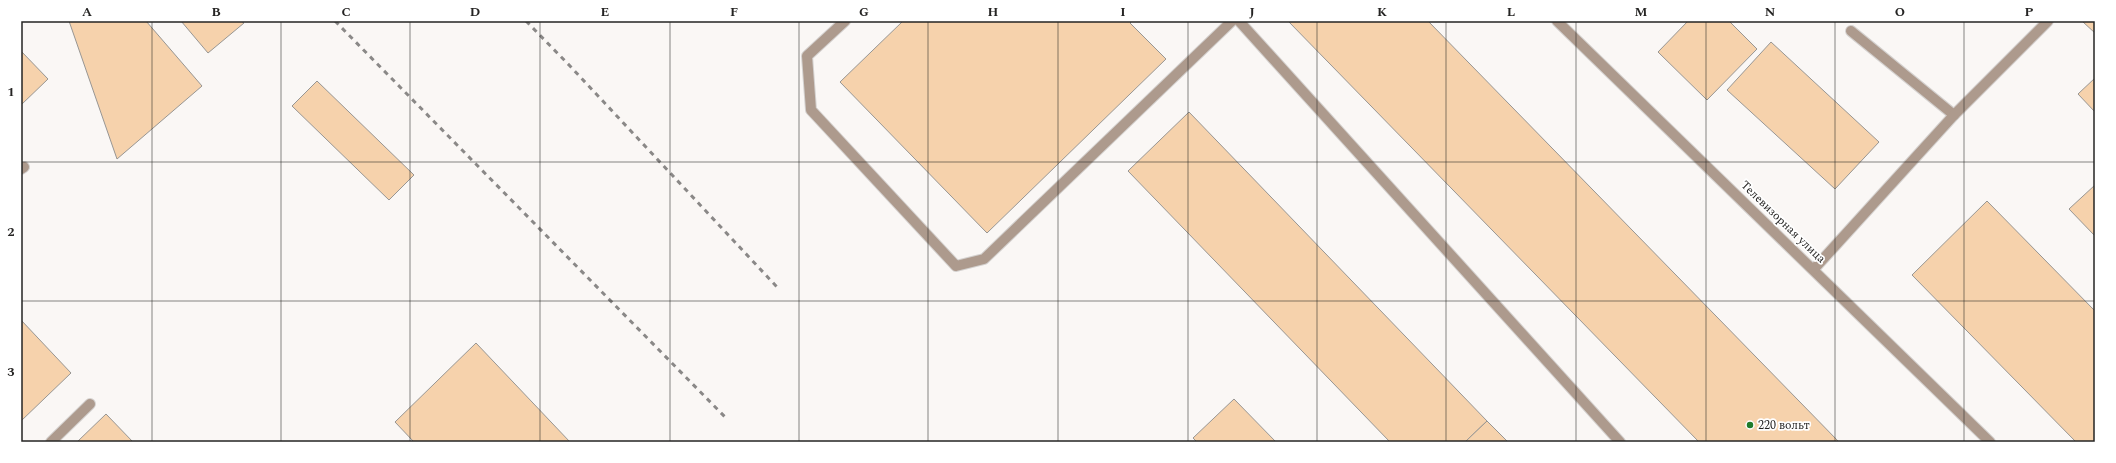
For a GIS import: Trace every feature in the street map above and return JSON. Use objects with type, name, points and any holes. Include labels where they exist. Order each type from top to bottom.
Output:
[{"type":"street","points":[[845,21],[807,56],[811,110],[956,266],[984,258],[1232,21]]},
{"type":"street","points":[[1239,21],[1620,442]]},
{"type":"street","name":"Телевизорная улица","points":[[1557,21],[1990,442]]},
{"type":"street","points":[[1814,270],[1954,115],[2048,21]]},
{"type":"street","points":[[1851,31],[1954,115]]},
{"type":"street","points":[[51,442],[90,404]]},
{"type":"building","points":[[69,21],[146,21],[202,86],[117,159]]},
{"type":"building","points":[[181,21],[241,21],[244,23],[208,53]]},
{"type":"building","points":[[903,21],[1132,21],[1130,23],[1166,59],[987,233],[840,82]]},
{"type":"building","points":[[1288,21],[1428,21],[1839,442],[1699,442]]},
{"type":"building","points":[[1688,21],[1729,21],[1757,49],[1707,100],[1658,52]]},
{"type":"building","points":[[2095,21],[2095,33],[2083,22]]},
{"type":"building","points":[[1771,42],[1879,142],[1835,189],[1727,90]]},
{"type":"building","points":[[21,51],[48,79],[21,105]]},
{"type":"building","points":[[2095,78],[2095,112],[2078,94]]},
{"type":"building","points":[[317,81],[414,175],[389,200],[292,106]]},
{"type":"building","points":[[1189,112],[1487,421],[1465,442],[1390,442],[1128,171]]},
{"type":"building","points":[[2095,185],[2095,236],[2069,209]]},
{"type":"building","points":[[1987,201],[2095,311],[2095,442],[2076,442],[1912,275]]},
{"type":"building","points":[[21,320],[71,373],[21,421]]},
{"type":"building","points":[[476,343],[570,442],[414,442],[395,422]]},
{"type":"building","points":[[1234,399],[1276,442],[1197,442],[1193,438]]},
{"type":"building","points":[[106,414],[133,442],[77,442]]},
{"type":"building","points":[[1487,421],[1508,442],[1465,442]]},
{"type":"railway","points":[[335,21],[727,419]]},
{"type":"railway","points":[[526,21],[777,287]]},
{"type":"place","name":"220 вольт","points":[[1750,425]]}]
